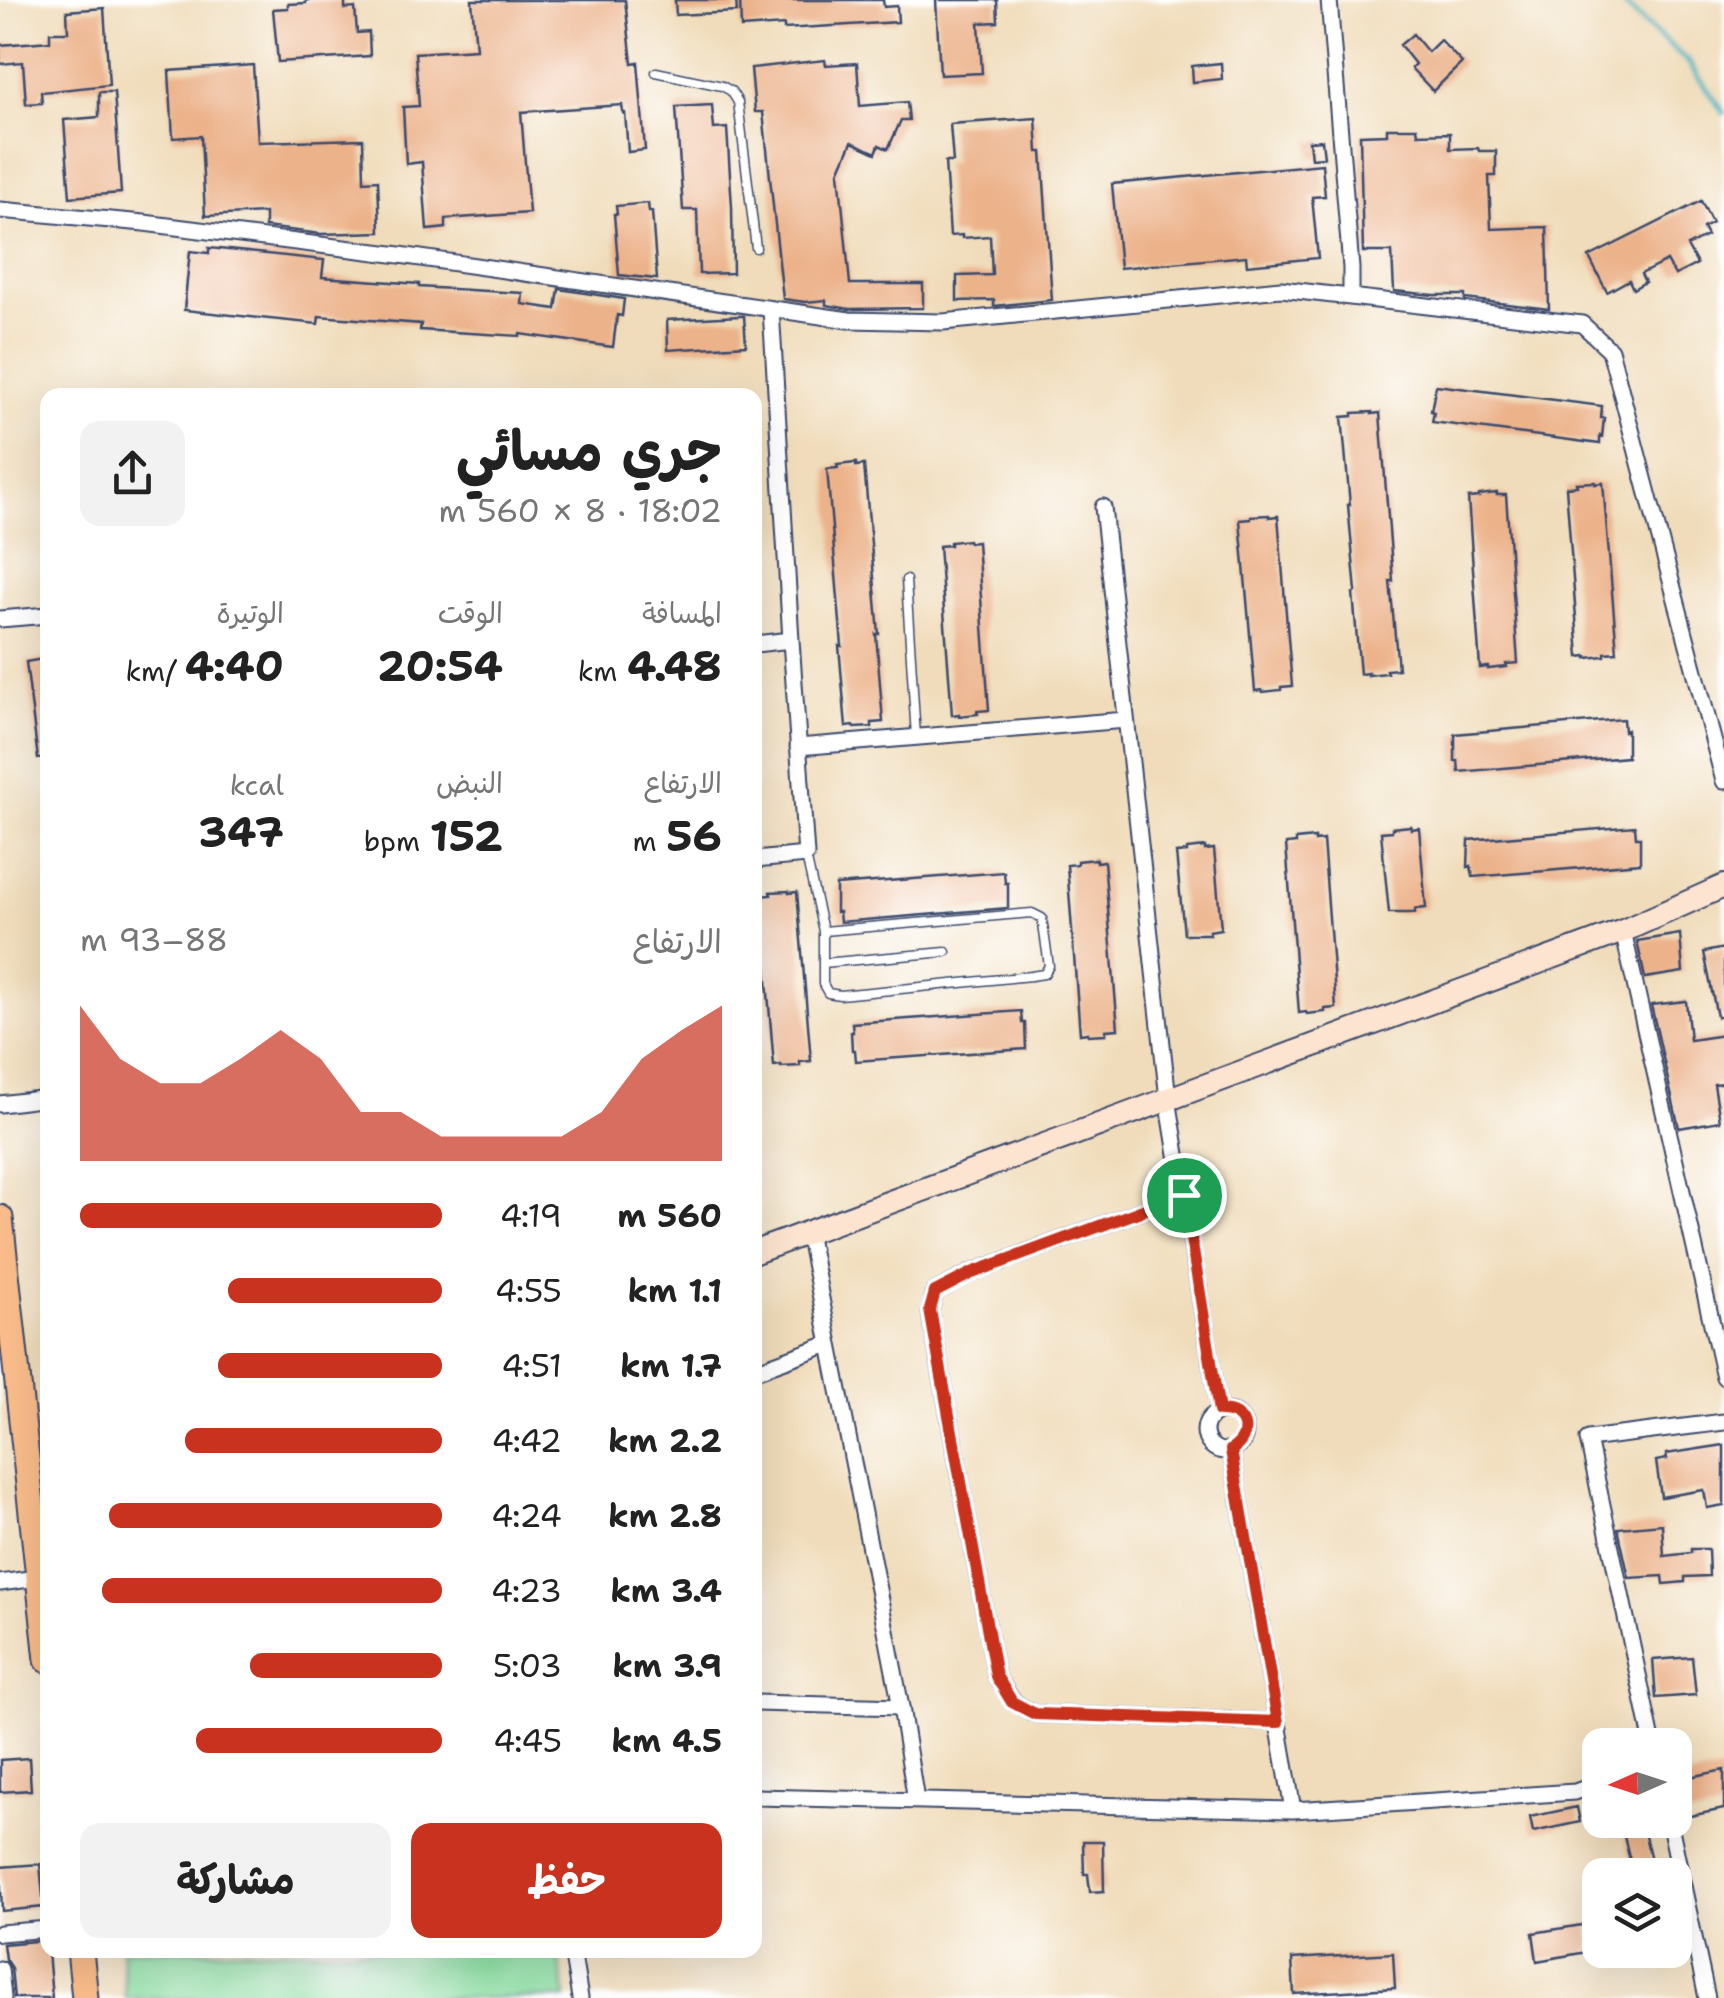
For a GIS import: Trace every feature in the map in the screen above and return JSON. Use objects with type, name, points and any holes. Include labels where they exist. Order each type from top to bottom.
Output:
[{"type":"main road","points":[[0,1218],[39,1505],[40,1594]]},
{"type":"main road","points":[[81,1958],[86,1998]]},
{"type":"street","points":[[1330,0],[1352,268],[1351,297]]},
{"type":"street","points":[[0,210],[144,223],[400,255],[850,320],[942,322],[1282,289],[1582,324],[1610,350],[1724,782]]},
{"type":"street","points":[[762,859],[806,854],[771,309]]},
{"type":"street","points":[[1103,507],[1168,1099],[1219,1411]]},
{"type":"street","points":[[0,619],[40,616]]},
{"type":"street","points":[[762,643],[790,640]]},
{"type":"street","points":[[798,747],[1126,720]]},
{"type":"street","points":[[762,1249],[1623,930],[1724,886]]},
{"type":"street","points":[[1623,930],[1724,1377]]},
{"type":"street","points":[[0,1104],[40,1099]]},
{"type":"street","points":[[1184,1195],[972,1273],[935,1292],[930,1310],[996,1676],[1012,1702],[1035,1714],[1278,1722]]},
{"type":"street","points":[[808,1232],[916,1801]]},
{"type":"street","points":[[762,1368],[830,1344]]},
{"type":"street","points":[[1219,1411],[1239,1416],[1244,1425],[1240,1445],[1231,1450],[1220,1451],[1205,1437],[1205,1426],[1219,1411]]},
{"type":"street","points":[[1649,1728],[1588,1439],[1724,1422]]},
{"type":"street","points":[[1231,1450],[1293,1810]]},
{"type":"street","points":[[0,1583],[38,1578]]},
{"type":"street","points":[[762,1703],[900,1708]]},
{"type":"street","points":[[762,1797],[1293,1810],[1582,1789]]},
{"type":"street","points":[[1673,1838],[1707,1998]]},
{"type":"street","points":[[0,1934],[40,1930]]},
{"type":"street","points":[[573,1958],[580,1998]]},
{"type":"street","points":[[0,1968],[3,1998]]},
{"type":"lane","points":[[656,72],[732,91],[738,102],[756,248]]},
{"type":"lane","points":[[906,580],[916,737]]},
{"type":"lane","points":[[806,854],[823,932],[824,984],[828,992],[840,995],[1031,976],[1044,974],[1049,966],[1042,918],[1032,913],[823,932]]},
{"type":"lane","points":[[823,963],[946,952]]},
{"type":"green space","points":[[122,1958],[559,1958],[566,1998],[126,1998]]},
{"type":"building","points":[[306,0],[345,0],[345,9],[355,8],[357,33],[369,32],[370,56],[278,62],[273,9]]},
{"type":"building","points":[[472,0],[625,0],[632,63],[638,62],[645,150],[628,152],[622,105],[521,112],[529,213],[446,219],[446,228],[427,230],[422,162],[406,164],[403,107],[419,106],[415,53],[476,49]]},
{"type":"building","points":[[675,0],[736,0],[737,12],[676,15]]},
{"type":"building","points":[[740,0],[883,0],[884,7],[897,6],[898,22],[741,28]]},
{"type":"building","points":[[936,0],[997,0],[998,22],[979,23],[982,73],[940,75]]},
{"type":"building","points":[[104,8],[109,85],[41,92],[42,103],[26,104],[23,62],[0,64],[0,45],[50,41],[50,32],[68,32],[67,11]]},
{"type":"building","points":[[1413,34],[1428,52],[1440,40],[1462,63],[1433,91],[1411,68],[1415,64],[1400,45]]},
{"type":"building","points":[[825,60],[826,65],[857,63],[860,106],[907,102],[909,120],[901,120],[888,149],[879,145],[876,153],[852,142],[839,172],[850,284],[923,284],[923,308],[850,309],[826,305],[826,300],[783,299],[763,112],[755,112],[751,68]]},
{"type":"building","points":[[1221,63],[1222,79],[1193,82],[1192,66]]},
{"type":"building","points":[[253,65],[258,142],[363,139],[364,181],[378,180],[380,232],[321,234],[265,227],[265,213],[205,216],[201,136],[173,138],[169,71]]},
{"type":"building","points":[[99,92],[114,92],[121,193],[70,197],[64,120],[99,117]]},
{"type":"building","points":[[712,105],[714,129],[727,128],[733,273],[699,274],[697,210],[683,210],[676,107]]},
{"type":"building","points":[[1036,118],[1052,300],[994,306],[994,300],[957,301],[957,276],[992,275],[990,236],[950,236],[945,162],[953,162],[950,124]]},
{"type":"building","points":[[1387,128],[1417,128],[1418,134],[1450,133],[1450,149],[1496,151],[1496,176],[1489,176],[1491,229],[1547,227],[1549,309],[1465,299],[1465,295],[1394,291],[1392,252],[1363,252],[1360,135],[1387,134]]},
{"type":"building","points":[[1322,140],[1324,157],[1311,158],[1309,141]]},
{"type":"building","points":[[1322,164],[1325,196],[1312,197],[1318,258],[1247,265],[1246,256],[1120,268],[1112,184]]},
{"type":"building","points":[[1701,201],[1712,223],[1703,228],[1707,236],[1687,246],[1697,264],[1675,275],[1667,261],[1641,274],[1645,282],[1633,289],[1629,280],[1607,292],[1589,257]]},
{"type":"building","points":[[648,203],[657,279],[619,275],[616,206]]},
{"type":"building","points":[[209,248],[324,260],[322,277],[523,293],[522,304],[556,309],[559,289],[624,299],[622,316],[617,315],[613,347],[520,334],[420,330],[421,324],[319,316],[318,324],[184,310],[190,251],[209,253]]},
{"type":"building","points":[[744,316],[746,345],[668,350],[667,320]]},
{"type":"building","points":[[1436,385],[1602,406],[1600,444],[1432,422]]},
{"type":"building","points":[[1380,413],[1398,669],[1368,675],[1360,674],[1342,417]]},
{"type":"building","points":[[864,465],[883,722],[854,728],[846,727],[827,469]]},
{"type":"building","points":[[1603,483],[1617,652],[1587,658],[1579,657],[1566,487]]},
{"type":"building","points":[[1506,495],[1518,663],[1488,669],[1480,668],[1468,498]]},
{"type":"building","points":[[1278,516],[1292,686],[1263,692],[1255,691],[1240,520]]},
{"type":"building","points":[[977,542],[989,710],[959,716],[952,715],[939,546]]},
{"type":"building","points":[[40,659],[40,759],[38,759],[26,662]]},
{"type":"building","points":[[1623,719],[1627,757],[1459,772],[1455,761],[1455,734]]},
{"type":"building","points":[[1635,826],[1636,837],[1640,837],[1640,863],[1473,877],[1471,866],[1468,867],[1469,840]]},
{"type":"building","points":[[1419,828],[1426,908],[1415,909],[1415,913],[1389,913],[1381,832]]},
{"type":"building","points":[[1323,840],[1336,1008],[1307,1014],[1299,1013],[1286,844]]},
{"type":"building","points":[[1214,849],[1221,929],[1209,931],[1210,934],[1184,934],[1176,853]]},
{"type":"building","points":[[1104,861],[1118,1029],[1088,1035],[1080,1034],[1067,865]]},
{"type":"building","points":[[1004,872],[1008,908],[840,922],[836,912],[836,885]]},
{"type":"building","points":[[770,892],[797,892],[811,1061],[800,1062],[800,1066],[774,1066],[762,920],[762,896],[771,895]]},
{"type":"building","points":[[1680,934],[1683,972],[1645,978],[1637,941]]},
{"type":"building","points":[[1724,948],[1724,1017],[1717,1017],[1704,952]]},
{"type":"building","points":[[1686,1001],[1690,1040],[1724,1035],[1724,1083],[1714,1084],[1720,1121],[1679,1128],[1651,1005]]},
{"type":"building","points":[[1021,1011],[1026,1049],[856,1061],[852,1050],[852,1023]]},
{"type":"building","points":[[1724,1445],[1724,1505],[1707,1508],[1704,1490],[1661,1497],[1656,1461],[1667,1459],[1666,1454]]},
{"type":"building","points":[[1662,1524],[1664,1556],[1708,1549],[1709,1576],[1685,1577],[1685,1582],[1664,1584],[1663,1576],[1629,1578],[1618,1528]]},
{"type":"building","points":[[1692,1657],[1696,1695],[1656,1698],[1653,1660]]},
{"type":"building","points":[[29,1758],[31,1790],[0,1792],[0,1760]]},
{"type":"building","points":[[1724,1770],[1724,1809],[1692,1816],[1692,1777]]},
{"type":"building","points":[[1577,1807],[1580,1822],[1533,1832],[1530,1817]]},
{"type":"building","points":[[1624,1838],[1646,1838],[1650,1858],[1629,1858]]},
{"type":"building","points":[[1083,1841],[1103,1841],[1104,1891],[1090,1892],[1088,1874],[1084,1874]]},
{"type":"building","points":[[40,1864],[40,1907],[2,1911],[0,1867]]},
{"type":"building","points":[[1582,1925],[1582,1953],[1537,1961],[1533,1933]]},
{"type":"building","points":[[40,1941],[40,1958],[49,1958],[52,1998],[14,1998],[11,1968],[3,1944]]},
{"type":"building","points":[[1393,1953],[1395,1988],[1294,1994],[1292,1959]]},
{"type":"waterway","points":[[1619,0],[1688,62],[1724,113]]},
{"type":"route","points":[[1184,1195],[1219,1411],[1239,1416],[1244,1425],[1240,1445],[1231,1450],[1278,1722],[1035,1714],[1012,1702],[996,1676],[930,1310],[935,1292],[972,1273],[1184,1195]]}]
